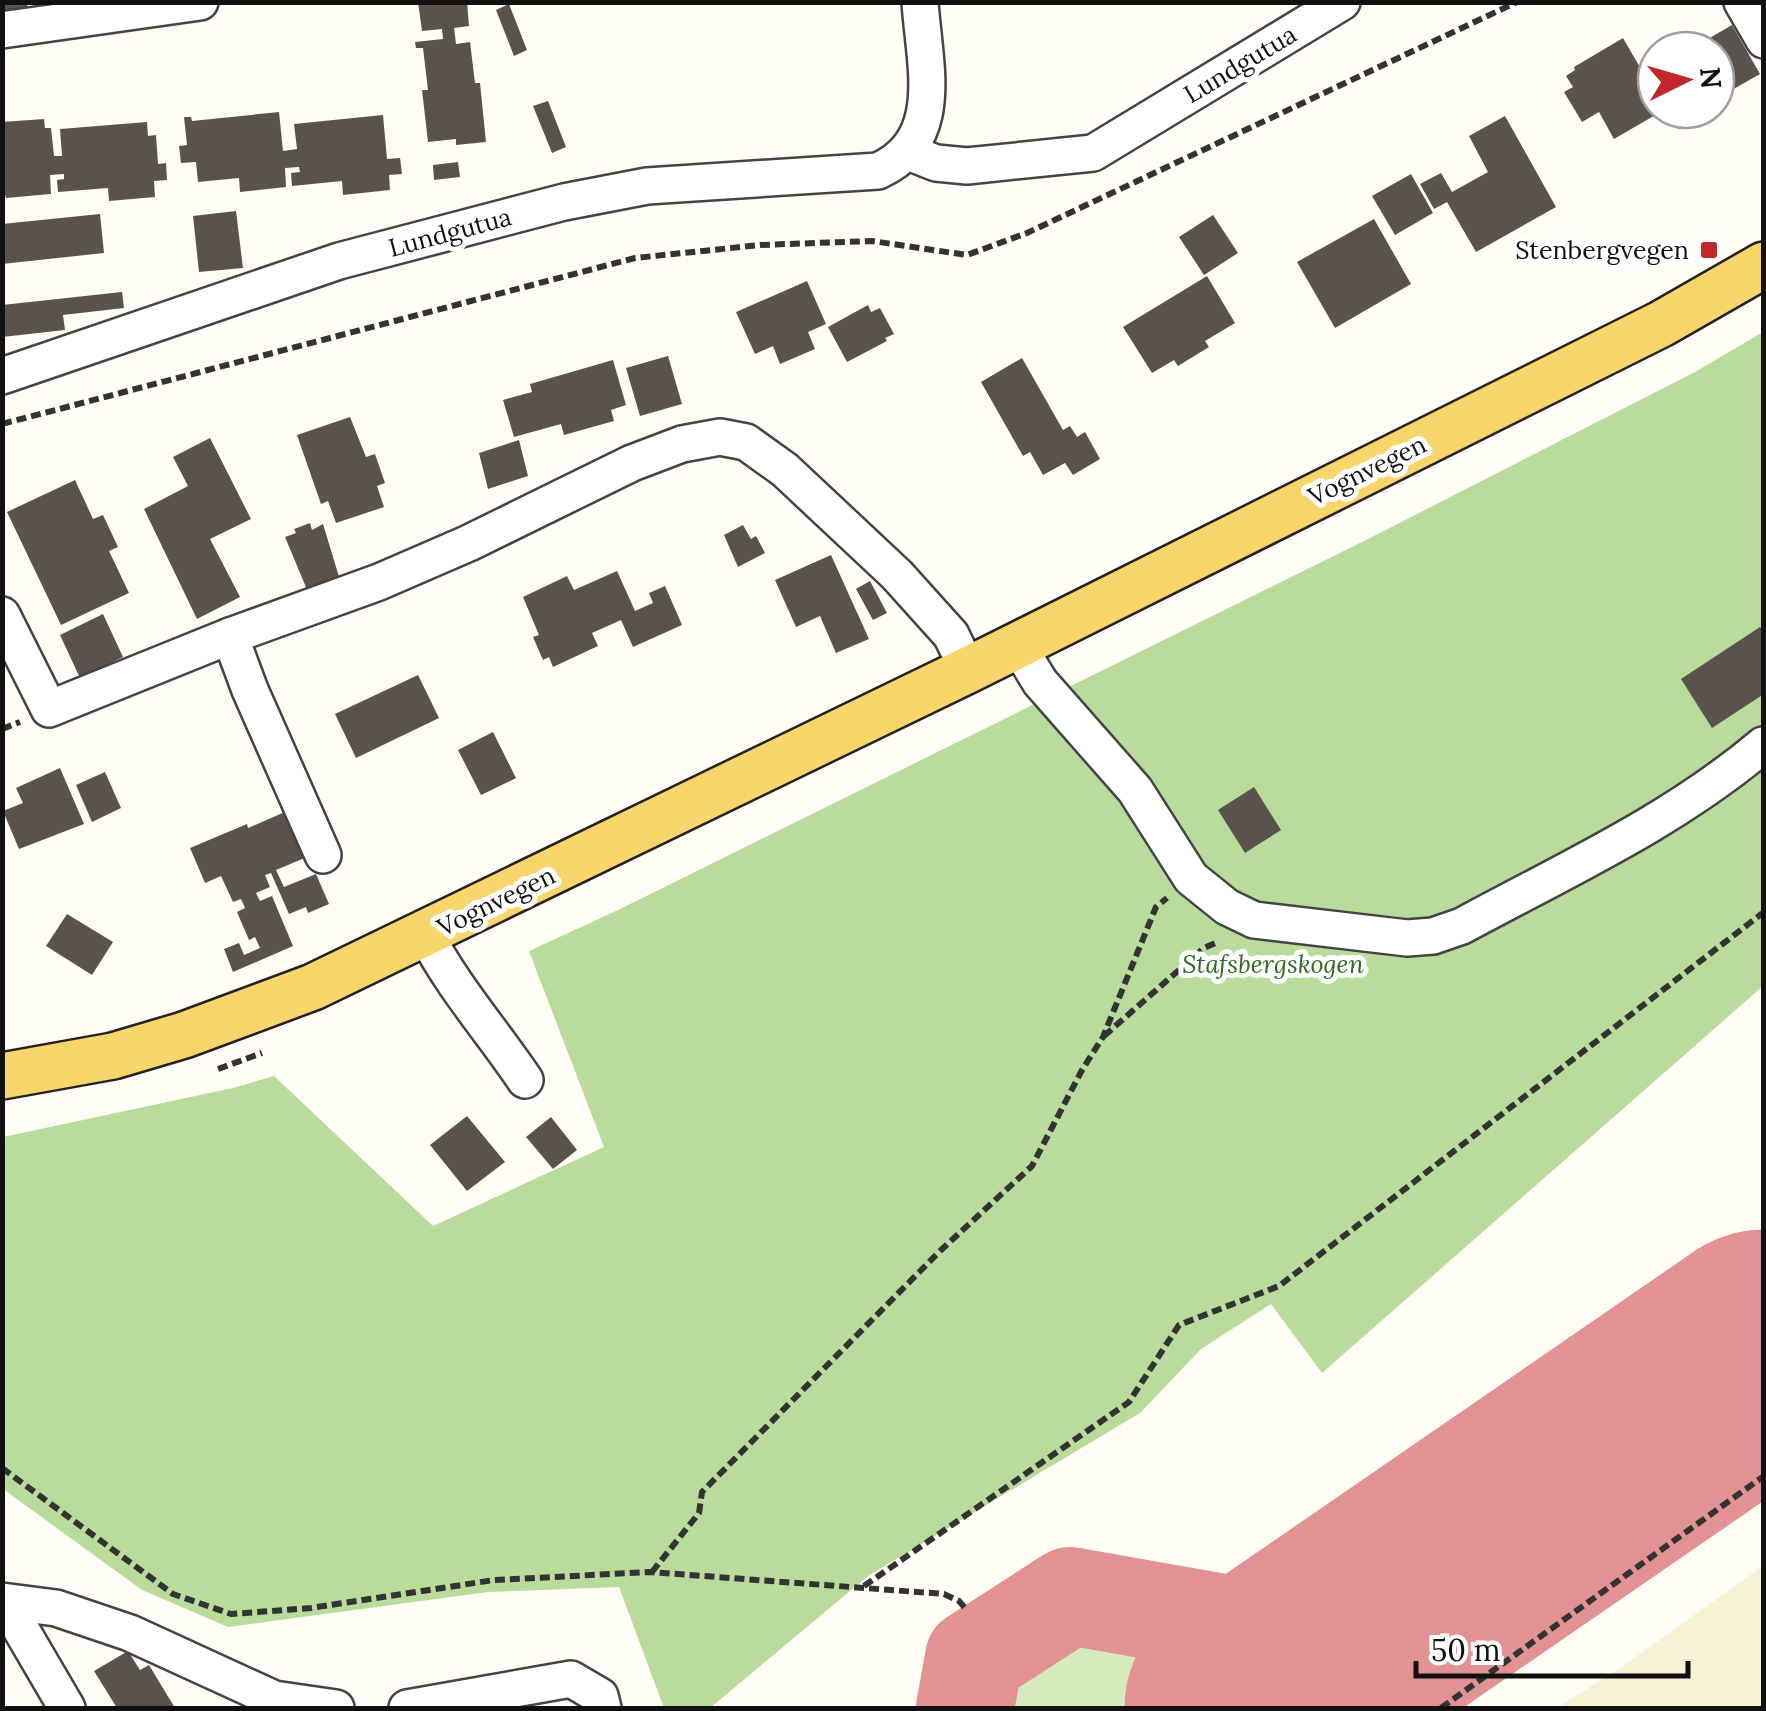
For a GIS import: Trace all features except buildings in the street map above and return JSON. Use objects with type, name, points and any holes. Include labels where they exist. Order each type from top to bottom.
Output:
[{"type":"main road","name":"Vognvegen","points":[[2,1076],[113,1056],[184,1035],[314,987],[968,670],[1661,324],[1764,264]]},
{"type":"street","points":[[2,30],[200,2]]},
{"type":"street","points":[[908,152],[926,114],[920,2]]},
{"type":"street","name":"Lundgutua","points":[[2,376],[339,261],[564,202],[647,186],[867,174],[894,163],[908,152],[936,163],[967,166],[1093,153],[1342,2]]},
{"type":"street","points":[[1742,2],[1764,40]]},
{"type":"street","points":[[2,615],[49,708],[380,582],[632,463],[682,444],[720,437],[746,442],[785,470],[897,574],[951,635],[968,670]]},
{"type":"street","points":[[230,636],[323,855]]},
{"type":"street","points":[[1016,644],[1040,682],[1135,790],[1191,878],[1226,907],[1254,920],[1407,938],[1433,936],[1462,926],[1622,842],[1694,799],[1763,745]]},
{"type":"street","points":[[426,935],[446,972],[524,1080]]},
{"type":"street","points":[[4,1602],[67,1708]]},
{"type":"street","points":[[4,1602],[56,1608],[130,1633],[274,1699],[336,1708]]},
{"type":"street","points":[[407,1708],[571,1679],[600,1696],[603,1708]]},
{"type":"path","points":[[2,424],[636,258],[760,245],[872,241],[967,255],[1027,233],[1517,2]]},
{"type":"path","points":[[652,1572],[699,1513],[702,1492],[940,1251],[1032,1166],[1082,1070],[1104,1037],[1156,907],[1191,878]]},
{"type":"path","points":[[864,1586],[1129,1402],[1180,1325],[1279,1286],[1764,912]]},
{"type":"path","points":[[1104,1037],[1204,948],[1248,929],[1254,920]]},
{"type":"path","points":[[2,1468],[173,1594],[231,1614],[311,1608],[494,1580],[652,1572],[944,1594],[959,1600],[964,1608]]},
{"type":"path","points":[[1441,1708],[1764,1476]]},
{"type":"shaded area","points":[[1763,1566],[1763,1708],[1557,1708],[1623,1666]]},
{"type":"green space","name":"Stafsbergskogen","points":[[1763,332],[1763,986],[1322,1373],[1271,1304],[1201,1349],[1140,1413],[868,1576],[710,1708],[664,1708],[619,1587],[488,1592],[228,1627],[142,1590],[3,1489],[3,1137],[274,1076],[433,1226],[604,1147],[529,951],[1372,537],[1695,372]]},
{"type":"green space","points":[[1088,1617],[1287,1652],[1202,1708],[981,1708],[985,1686]]},
{"type":"taxiway","points":[[965,1708],[974,1658],[1070,1596],[1341,1644]]},
{"type":"runway","points":[[1247,1708],[1764,1352]]},
{"type":"place","name":"Stenbergvegen","points":[[1709,250]]}]
